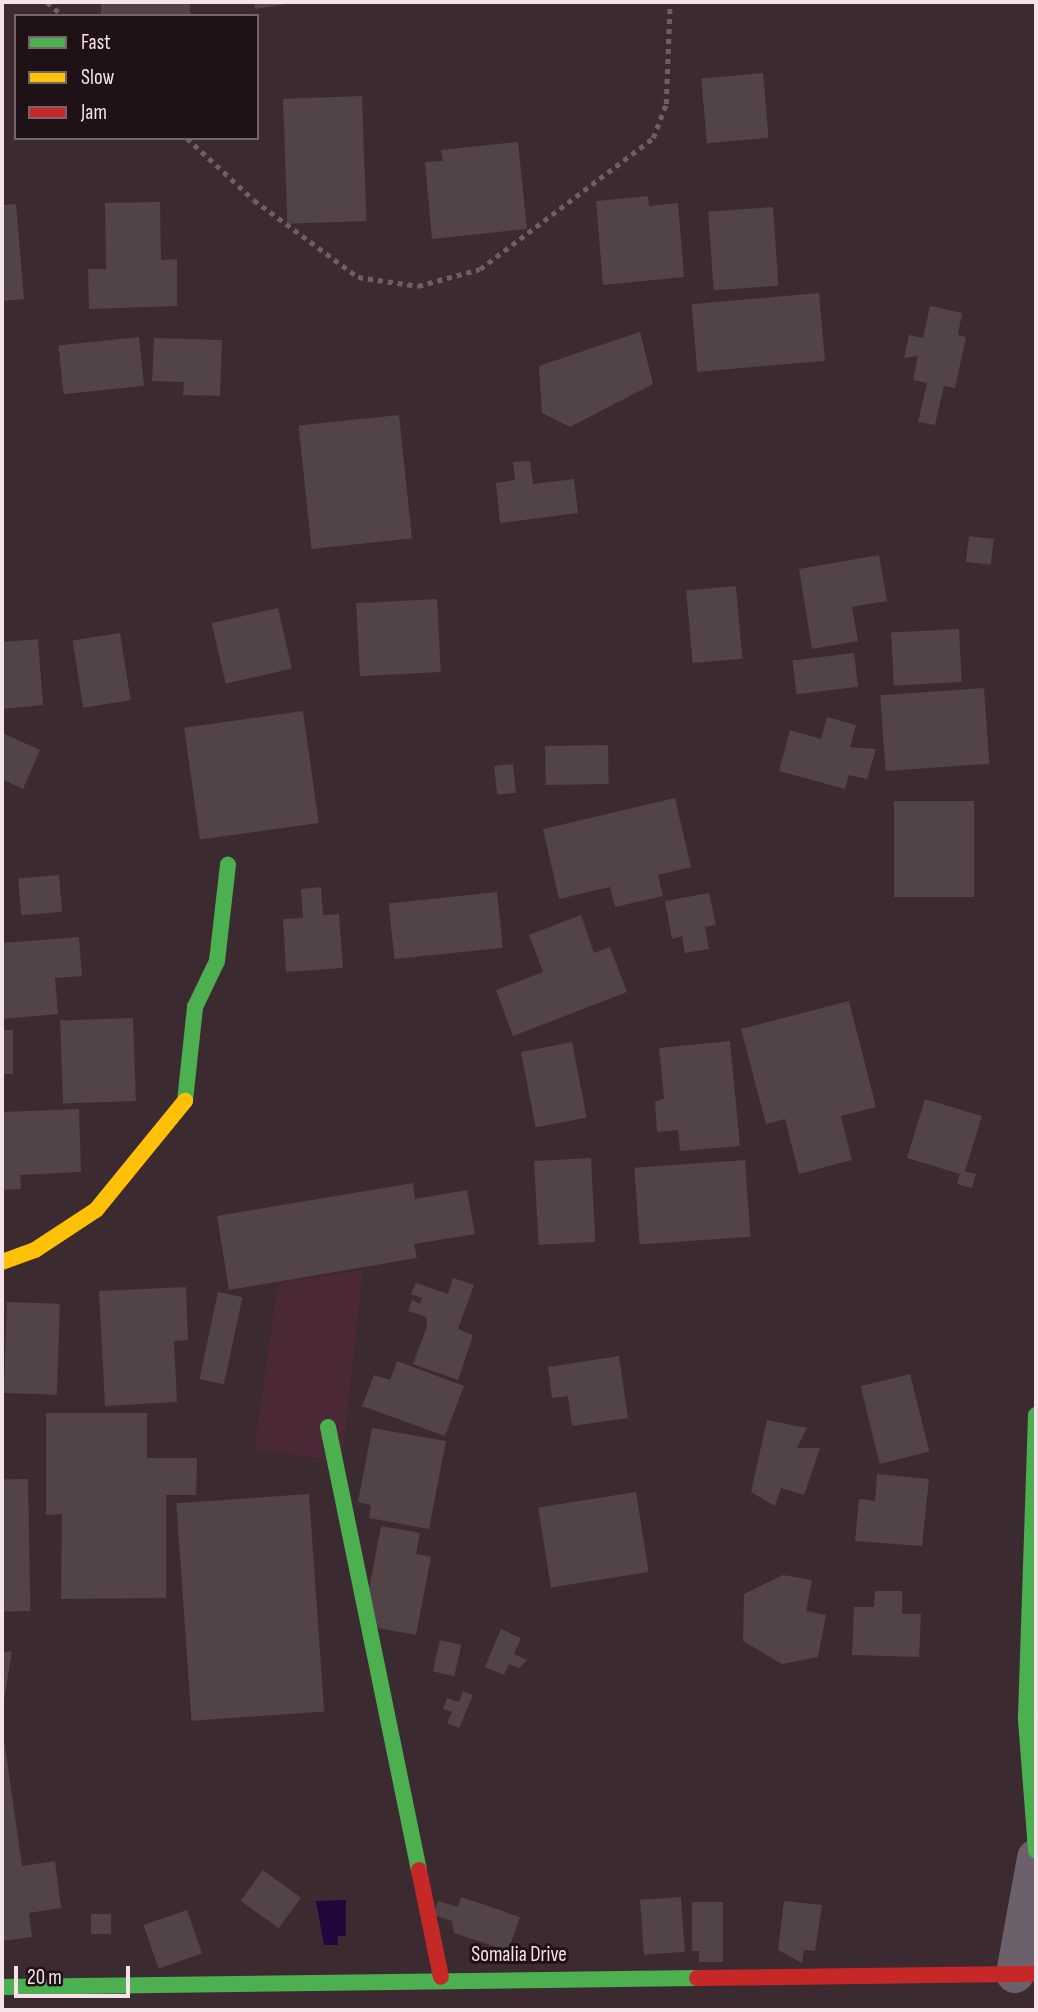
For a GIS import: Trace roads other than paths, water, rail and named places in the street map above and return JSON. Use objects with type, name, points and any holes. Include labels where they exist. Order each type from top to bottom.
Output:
[{"type":"street","points":[[2,1262],[35,1250],[96,1210],[188,1097],[195,1007],[217,961],[228,865]]},
{"type":"street","points":[[1036,1415],[1026,1720],[1036,1851]]},
{"type":"street","points":[[328,1427],[441,1976]]},
{"type":"street","points":[[1026,1974],[1036,1858]]},
{"type":"street","name":"Somalia Drive","points":[[2,1987],[441,1976],[1026,1974]]}]
